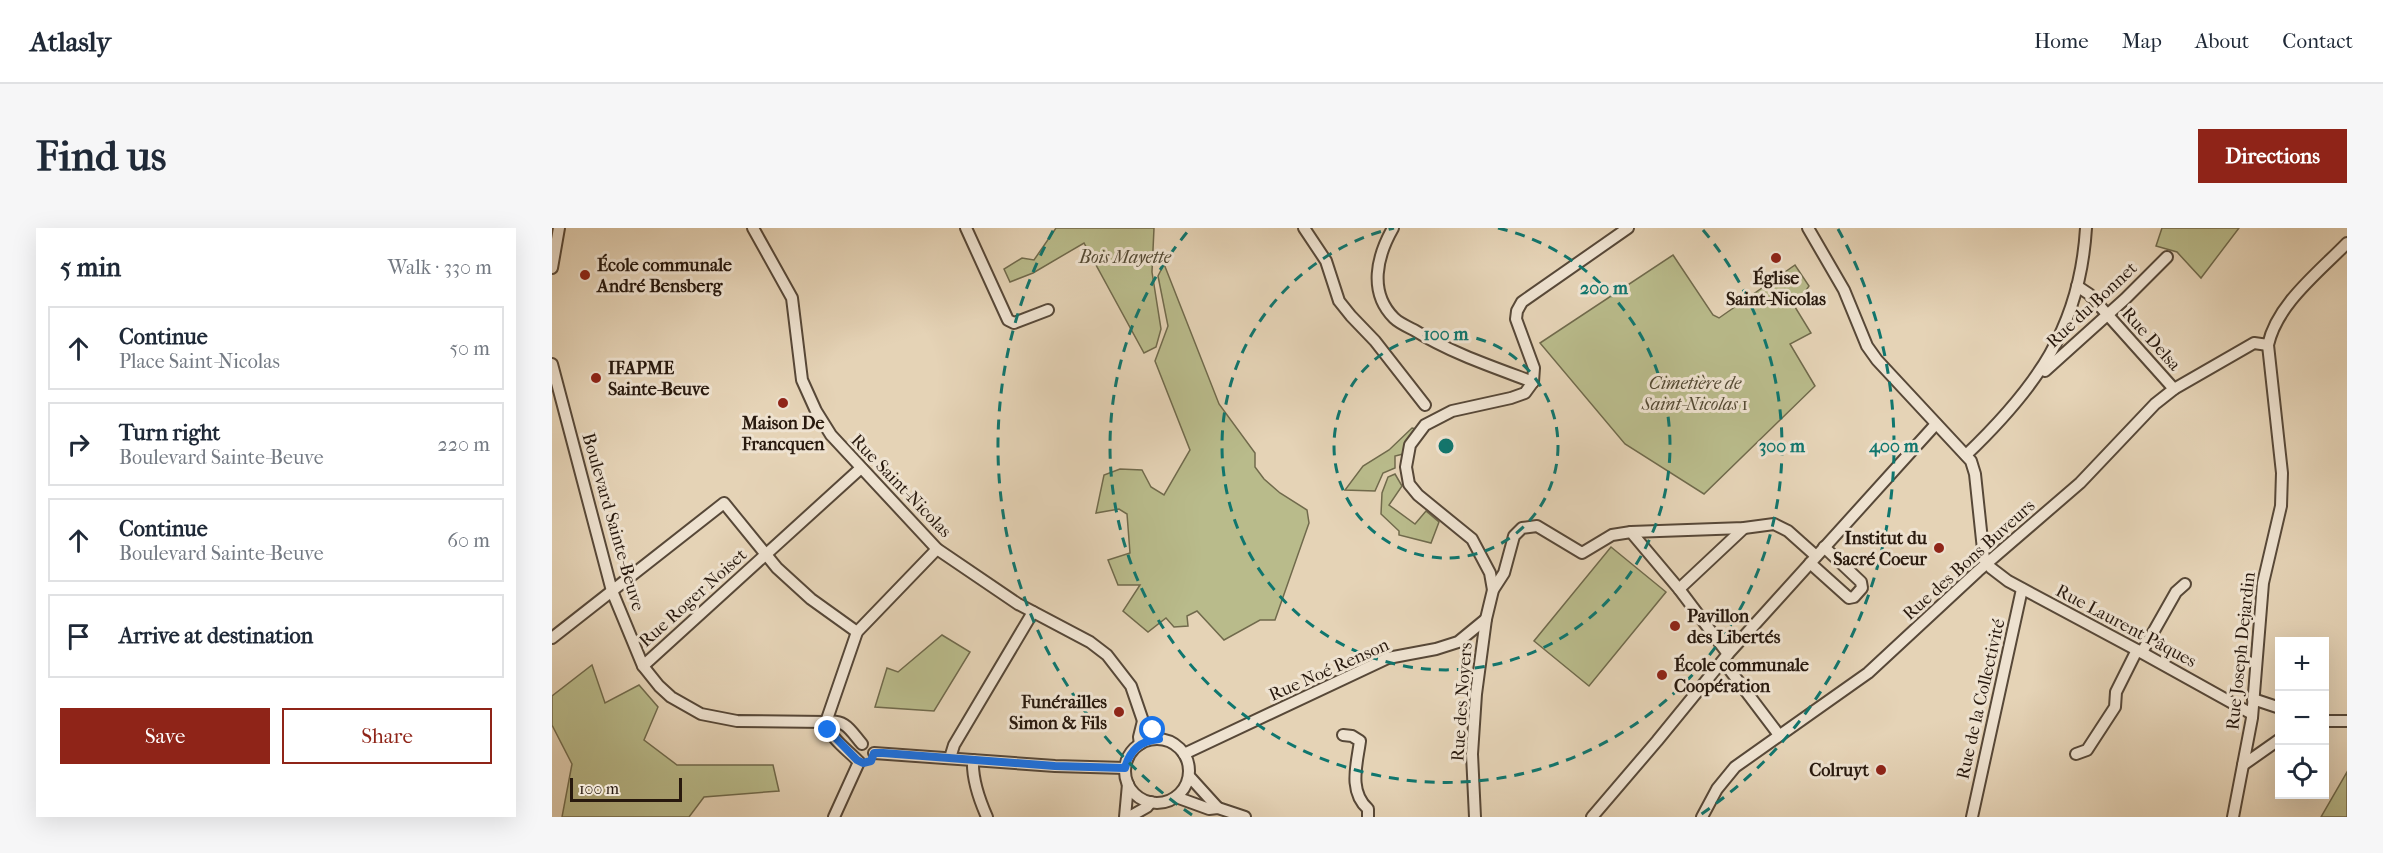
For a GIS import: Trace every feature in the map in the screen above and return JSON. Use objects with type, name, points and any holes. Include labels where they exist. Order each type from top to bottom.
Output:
[{"type":"street","points":[[552,268],[559,228]]},
{"type":"street","name":"Rue Saint-Nicolas","points":[[753,228],[792,298],[800,372],[808,396],[828,431],[937,549],[1033,612],[1087,640],[1107,655],[1131,686],[1143,721],[1159,739]]},
{"type":"street","points":[[966,228],[1008,320],[1014,323],[1048,310]]},
{"type":"street","points":[[1304,228],[1326,261],[1339,301],[1375,341],[1425,405]]},
{"type":"street","points":[[1393,228],[1379,255],[1377,279],[1379,293],[1395,318],[1426,338],[1460,354],[1533,382]]},
{"type":"street","points":[[1493,590],[1490,573],[1472,539],[1418,495],[1409,484],[1406,467],[1410,445],[1425,424],[1452,411],[1525,393],[1533,382],[1534,368],[1516,319],[1517,310],[1522,302],[1628,228]]},
{"type":"street","points":[[1808,228],[1844,290],[1867,346],[1876,360],[1971,461],[1975,474],[1980,537],[1984,560],[1987,564]]},
{"type":"street","name":"Rue du Bonnet","points":[[1966,455],[2007,414],[2037,376],[2061,332],[2077,286],[2086,228]]},
{"type":"street","points":[[2268,345],[2274,326],[2282,312],[2347,243]]},
{"type":"street","name":"Rue du Bonnet","points":[[2037,376],[2107,315],[2167,257]]},
{"type":"street","name":"Rue Delsa","points":[[2077,286],[2089,294],[2174,389]]},
{"type":"street","name":"Rue des Bons Buveurs","points":[[1702,817],[1717,789],[1735,767],[1868,673],[2080,483],[2141,416],[2174,389],[2254,344],[2268,345]]},
{"type":"street","name":"Rue Joseph Dejardin","points":[[2233,817],[2252,714],[2263,583],[2281,506],[2282,473],[2268,345]]},
{"type":"street","name":"Boulevard Sainte-Beuve","points":[[552,364],[612,591],[643,666],[658,686],[701,714],[736,721],[836,721],[843,723],[862,744]]},
{"type":"street","points":[[1592,817],[1726,658],[1936,424]]},
{"type":"street","name":"Rue Roger Noiset","points":[[643,666],[861,468]]},
{"type":"street","points":[[552,638],[724,503],[765,555],[811,599],[857,632]]},
{"type":"street","points":[[1631,532],[1744,528],[1774,524],[1788,531],[1817,555]]},
{"type":"street","name":"Rue des Noyers","points":[[1475,817],[1473,742],[1476,694],[1486,619],[1493,590],[1504,573],[1514,536],[1522,528],[1537,526],[1582,553],[1612,535],[1631,532]]},
{"type":"street","points":[[1679,589],[1744,528]]},
{"type":"street","points":[[1631,532],[1679,589],[1779,735]]},
{"type":"street","points":[[874,753],[871,761],[857,759],[834,738],[826,722],[857,632],[937,549]]},
{"type":"street","name":"Rue Laurent Pâques","points":[[1987,564],[2022,589],[2140,651],[2252,714]]},
{"type":"street","points":[[2076,754],[2087,750],[2115,707],[2116,692],[2176,592],[2185,584]]},
{"type":"street","name":"Rue de la Collectivité","points":[[1972,817],[2022,589]]},
{"type":"street","points":[[950,758],[954,745],[1033,612]]},
{"type":"street","name":"Rue Noé Renson","points":[[1184,754],[1388,658],[1436,649],[1458,642],[1486,619]]},
{"type":"street","points":[[2253,699],[2275,706]]},
{"type":"street","name":"Rue Saint-Nicolas","points":[[1140,744],[1139,737],[1143,721]]},
{"type":"street","points":[[1343,735],[1352,736],[1360,741],[1354,787],[1362,804],[1368,809],[1368,817]]},
{"type":"street","points":[[1125,817],[1128,784],[1125,768],[1132,751],[1149,740],[1159,739],[1178,747],[1184,754],[1189,776],[1184,788],[1176,797],[1164,802],[1151,802],[1133,793],[1128,784]]},
{"type":"street","points":[[2243,765],[2275,743]]},
{"type":"street","points":[[834,817],[857,759],[857,747],[862,744],[870,746],[874,753]]},
{"type":"street","points":[[874,753],[1125,768]]},
{"type":"street","points":[[973,760],[976,787],[987,817]]},
{"type":"street","points":[[1189,776],[1218,808]]},
{"type":"street","points":[[1176,797],[1209,809],[1218,808],[1245,817]]},
{"type":"street","points":[[1130,817],[1151,802]]},
{"type":"green space","name":"Bois Mayette","points":[[1056,228],[1154,228],[1152,272],[1161,329],[1156,347],[1144,353],[1084,243],[1033,273],[1010,282],[1004,269],[1022,258],[1034,260]]},
{"type":"green space","points":[[2162,228],[2239,228],[2201,278],[2177,252],[2156,246]]},
{"type":"green space","name":"Cimetière de Saint-Nicolas 1","points":[[1673,255],[1713,315],[1719,318],[1795,265],[1809,286],[1795,307],[1811,333],[1790,344],[1815,386],[1704,494],[1625,444],[1540,343]]},
{"type":"green space","points":[[1164,264],[1219,404],[1255,453],[1255,467],[1264,479],[1280,493],[1307,510],[1309,523],[1275,620],[1260,620],[1224,640],[1197,611],[1187,616],[1188,626],[1174,627],[1166,618],[1148,632],[1123,611],[1140,585],[1118,585],[1108,560],[1130,553],[1127,514],[1119,509],[1096,513],[1104,475],[1120,469],[1142,470],[1151,487],[1164,495],[1190,450],[1155,361],[1168,326],[1158,276]]},
{"type":"green space","points":[[1412,428],[1416,429],[1403,454],[1395,456],[1395,468],[1383,473],[1375,491],[1345,490],[1363,466],[1389,450]]},
{"type":"green space","points":[[1395,474],[1402,486],[1389,505],[1415,524],[1426,511],[1439,522],[1431,543],[1399,535],[1399,531],[1381,514],[1382,493],[1388,477]]},
{"type":"green space","points":[[1611,547],[1666,592],[1589,686],[1534,641]]},
{"type":"green space","points":[[942,635],[970,652],[934,711],[875,707],[887,668],[898,672]]},
{"type":"green space","points":[[592,665],[605,703],[639,685],[658,707],[644,740],[677,765],[773,765],[779,791],[704,797],[689,817],[562,817],[572,764],[552,725],[552,696]]},
{"type":"green space","points":[[2347,772],[2347,817],[2321,817]]},
{"type":"place","name":"Église Saint-Nicolas","points":[[1776,258]]},
{"type":"place","name":"École communale André Bensberg","points":[[585,275]]},
{"type":"place","name":"IFAPME Sainte-Beuve","points":[[596,378]]},
{"type":"place","name":"Maison De Francquen","points":[[783,403]]},
{"type":"place","name":"Institut du Sacré Coeur","points":[[1939,548]]},
{"type":"place","name":"Pavillon des Libertés","points":[[1675,626]]},
{"type":"place","name":"École communale Coopération","points":[[1662,675]]},
{"type":"place","name":"Funérailles Simon & Fils","points":[[1119,712]]},
{"type":"place","name":"Colruyt","points":[[1881,770]]},
{"type":"route","points":[[828,730],[855,755],[857,760],[863,763],[871,761],[874,753],[883,753],[1055,766],[1125,768],[1132,751],[1140,744],[1159,739],[1153,730]]}]
